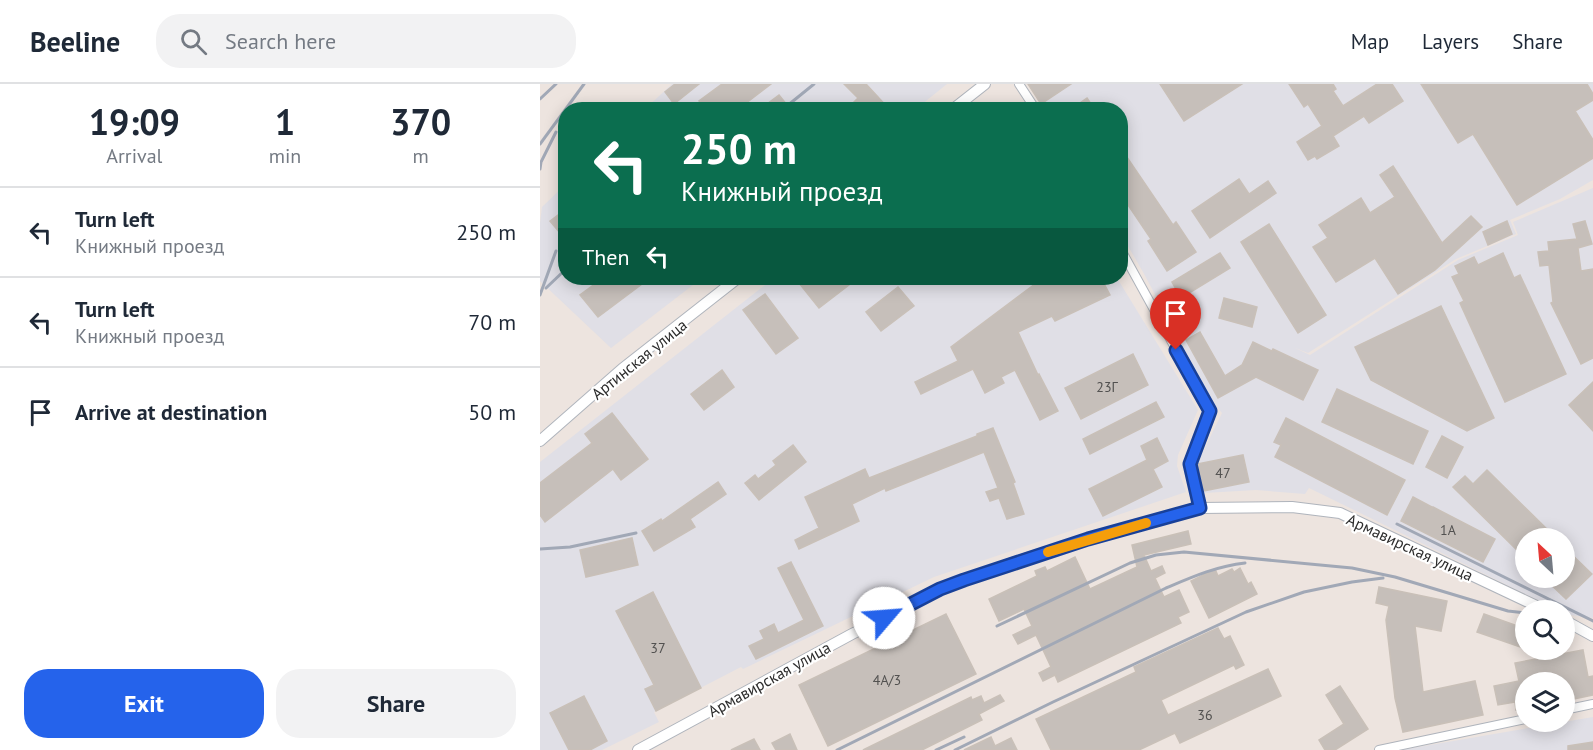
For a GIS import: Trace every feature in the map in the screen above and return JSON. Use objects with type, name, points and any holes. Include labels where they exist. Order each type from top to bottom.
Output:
[{"type":"main road","points":[[962,102],[985,84]]},
{"type":"main road","name":"Артинская улица","points":[[540,441],[622,369],[729,285]]},
{"type":"main road","name":"Армавирская улица","points":[[638,750],[940,589],[1088,539],[1200,508],[1292,507],[1340,513],[1524,600]]},
{"type":"main road","points":[[1575,627],[1593,636]]},
{"type":"street","points":[[1019,84],[1031,102]]},
{"type":"street","points":[[1128,262],[1210,411],[1190,464],[1200,508]]},
{"type":"street","points":[[1575,708],[1593,704]]},
{"type":"street","points":[[1379,750],[1515,720]]},
{"type":"shaded area","points":[[672,84],[947,84],[925,102],[653,102]]},
{"type":"shaded area","points":[[1028,84],[1593,84],[1593,180],[1560,199],[1510,220],[1516,234],[1456,259],[1308,353],[1295,348],[1310,355],[1458,260],[1518,235],[1513,222],[1593,188],[1593,618],[1575,616],[1575,600],[1538,600],[1309,488],[1305,494],[1256,490],[1204,493],[1197,464],[1222,413],[1213,403],[1128,246],[1128,102],[1040,102]]},
{"type":"shaded area","points":[[558,192],[558,285],[693,285],[611,348],[540,281],[542,207]]},
{"type":"shaded area","points":[[765,285],[1121,285],[1198,410],[1178,455],[1177,466],[1186,492],[934,577],[743,669],[741,667],[654,712],[659,722],[602,750],[540,750],[540,462]]},
{"type":"shaded area","points":[[1593,717],[1593,750],[1401,750],[1515,730],[1575,732],[1575,720]]},
{"type":"building","points":[[675,84],[699,84],[676,102],[672,102],[665,92]]},
{"type":"building","points":[[722,84],[771,84],[747,102],[699,101]]},
{"type":"building","points":[[844,84],[866,84],[883,102],[854,102],[858,98]]},
{"type":"building","points":[[1028,84],[1071,84],[1044,102],[1040,102]]},
{"type":"building","points":[[1160,84],[1242,84],[1184,121]]},
{"type":"building","points":[[1289,84],[1333,84],[1336,89],[1333,91],[1343,106],[1377,84],[1392,84],[1403,101],[1369,123],[1364,116],[1333,136],[1339,146],[1317,159],[1315,156],[1308,160],[1297,142],[1322,126],[1308,104],[1304,107]]},
{"type":"building","points":[[1421,84],[1587,84],[1593,94],[1593,100],[1575,111],[1593,140],[1593,158],[1517,205],[1473,134],[1458,143]]},
{"type":"building","points":[[779,95],[785,102],[770,102]]},
{"type":"building","points":[[1128,159],[1173,225],[1176,222],[1196,252],[1167,271],[1148,241],[1151,239],[1128,205]]},
{"type":"building","points":[[1393,166],[1442,243],[1471,216],[1482,227],[1435,270],[1398,294],[1375,258],[1336,282],[1313,247],[1328,238],[1319,225],[1361,198],[1370,213],[1395,197],[1380,175]]},
{"type":"building","points":[[1239,179],[1249,194],[1268,181],[1276,193],[1210,238],[1192,211]]},
{"type":"building","points":[[558,215],[558,230],[550,221]]},
{"type":"building","points":[[1507,221],[1512,234],[1488,245],[1483,232]]},
{"type":"building","points":[[1585,221],[1592,244],[1578,248],[1581,271],[1593,269],[1593,358],[1581,364],[1551,303],[1553,302],[1549,265],[1540,266],[1538,252],[1549,251],[1548,242],[1577,239],[1573,224]]},
{"type":"building","points":[[1269,224],[1326,315],[1298,333],[1241,242]]},
{"type":"building","points":[[1220,253],[1230,268],[1181,298],[1172,282]]},
{"type":"building","points":[[1503,253],[1514,278],[1520,275],[1566,374],[1505,402],[1460,303],[1464,301],[1452,277],[1459,274],[1455,266],[1474,257],[1478,265]]},
{"type":"building","points":[[594,285],[641,285],[598,317],[580,295]]},
{"type":"building","points":[[801,285],[849,285],[819,308]]},
{"type":"building","points":[[1034,285],[1105,285],[1110,295],[1055,321],[1052,316],[1018,332],[1058,411],[1040,420],[1015,370],[1001,377],[1004,383],[985,393],[973,369],[921,394],[915,382],[958,361],[951,347]]},
{"type":"building","points":[[898,287],[914,306],[881,331],[866,312]]},
{"type":"building","points":[[765,294],[798,338],[776,354],[743,310]]},
{"type":"building","points":[[1224,298],[1257,307],[1252,327],[1219,318]]},
{"type":"building","points":[[1441,306],[1494,418],[1467,431],[1371,380],[1355,347]]},
{"type":"building","points":[[1200,332],[1225,376],[1242,365],[1253,342],[1318,370],[1303,400],[1256,377],[1218,398],[1186,340]]},
{"type":"building","points":[[1133,354],[1148,385],[1081,419],[1065,388]]},
{"type":"building","points":[[722,370],[734,387],[704,410],[691,394]]},
{"type":"building","points":[[1593,382],[1593,431],[1569,405]]},
{"type":"building","points":[[1337,389],[1428,431],[1413,464],[1322,422]]},
{"type":"building","points":[[1156,402],[1164,417],[1090,454],[1083,439]]},
{"type":"building","points":[[612,413],[648,459],[621,480],[613,469],[545,522],[540,515],[540,483],[592,443],[585,434]]},
{"type":"building","points":[[1286,418],[1405,480],[1387,515],[1275,457],[1281,445],[1274,442]]},
{"type":"building","points":[[993,428],[1015,482],[1013,483],[1024,514],[1007,519],[999,498],[990,501],[986,492],[998,488],[984,452],[886,491],[885,488],[852,504],[859,521],[799,549],[795,540],[819,528],[805,497],[865,469],[869,478]]},
{"type":"building","points":[[1442,436],[1463,447],[1447,478],[1426,467]]},
{"type":"building","points":[[1157,438],[1168,461],[1153,469],[1162,487],[1103,516],[1089,489],[1147,460],[1141,446]]},
{"type":"building","points":[[793,445],[806,462],[759,500],[745,483],[755,475],[758,479],[776,465],[773,461]]},
{"type":"building","points":[[1243,455],[1249,482],[1203,491],[1197,464]]},
{"type":"building","points":[[1487,470],[1546,528],[1515,528],[1515,548],[1453,487],[1465,476],[1473,484]]},
{"type":"building","points":[[718,482],[726,494],[690,519],[695,527],[654,551],[642,531],[661,519],[662,521]]},
{"type":"building","points":[[1413,497],[1432,507],[1430,510],[1433,507],[1495,539],[1483,562],[1401,521]]},
{"type":"building","points":[[1188,531],[1191,544],[1144,555],[1151,571],[1162,566],[1165,573],[1155,578],[1164,597],[1179,590],[1189,612],[1178,617],[1181,623],[1058,682],[1055,675],[1043,681],[1039,673],[1051,667],[1036,635],[1018,644],[1013,635],[1032,626],[1024,609],[999,621],[989,599],[1037,576],[1035,571],[1045,567],[1047,571],[1075,557],[1090,589],[1137,567],[1132,545]]},
{"type":"building","points":[[632,538],[638,565],[586,577],[580,550]]},
{"type":"building","points":[[1575,558],[1592,574],[1566,599],[1554,588],[1575,588]]},
{"type":"building","points":[[791,562],[823,626],[756,659],[749,646],[764,639],[760,631],[774,624],[778,633],[804,620],[778,568]]},
{"type":"building","points":[[1240,568],[1248,584],[1251,582],[1257,594],[1209,618],[1191,581],[1215,569],[1218,576]]},
{"type":"building","points":[[1379,587],[1447,601],[1441,631],[1415,626],[1423,692],[1475,681],[1483,715],[1403,732],[1395,698],[1386,620],[1389,606],[1376,603]]},
{"type":"building","points":[[653,592],[701,688],[656,711],[645,689],[654,685],[616,611]]},
{"type":"building","points":[[946,614],[976,674],[828,746],[799,685]]},
{"type":"building","points":[[1484,614],[1515,625],[1515,645],[1477,632]]},
{"type":"building","points":[[1218,628],[1224,639],[1230,636],[1244,665],[1236,669],[1234,665],[1161,700],[1168,715],[1268,669],[1281,696],[1180,743],[1175,733],[1139,750],[1051,750],[1036,719],[1136,672],[1134,667]]},
{"type":"building","points":[[1583,650],[1588,677],[1593,676],[1593,695],[1575,699],[1575,672],[1517,672],[1515,663],[1531,660],[1575,660],[1575,652]]},
{"type":"building","points":[[1515,682],[1515,702],[1498,705],[1494,686]]},
{"type":"building","points":[[1340,686],[1368,729],[1335,750],[1325,750],[1319,740],[1344,724],[1326,695]]},
{"type":"building","points":[[1000,695],[1004,701],[979,714],[982,720],[922,750],[863,750],[971,697],[972,700],[981,696],[984,703]]},
{"type":"building","points":[[584,696],[607,741],[590,750],[569,750],[550,713]]},
{"type":"building","points":[[790,734],[797,750],[776,750],[772,743]]},
{"type":"building","points":[[991,737],[995,746],[1011,738],[1017,750],[964,750]]},
{"type":"building","points":[[754,739],[760,750],[731,750]]},
{"type":"building","points":[[1593,742],[1593,750],[1568,750],[1568,746]]},
{"type":"railway","points":[[540,99],[556,84]]},
{"type":"railway","points":[[571,102],[584,84]]},
{"type":"railway","points":[[792,102],[814,84]]},
{"type":"railway","points":[[540,144],[558,119]]},
{"type":"railway","points":[[540,169],[541,162],[556,132]]},
{"type":"railway","points":[[540,295],[556,251]]},
{"type":"railway","points":[[546,288],[558,277]]},
{"type":"railway","points":[[1397,524],[1593,621]]},
{"type":"railway","points":[[540,549],[570,547],[636,533]]},
{"type":"railway","points":[[997,626],[1130,563],[1156,555],[1184,552],[1352,568],[1395,577],[1515,612]]},
{"type":"railway","points":[[837,750],[1166,588],[1215,569],[1245,563]]},
{"type":"railway","points":[[955,750],[1246,612],[1304,592],[1383,578]]},
{"type":"railway","points":[[936,750],[964,737]]},
{"type":"slow traffic","points":[[1048,552],[1146,523]]},
{"type":"route","points":[[884,618],[940,589],[1015,562],[1200,508],[1190,464],[1210,411],[1176,350]]}]
